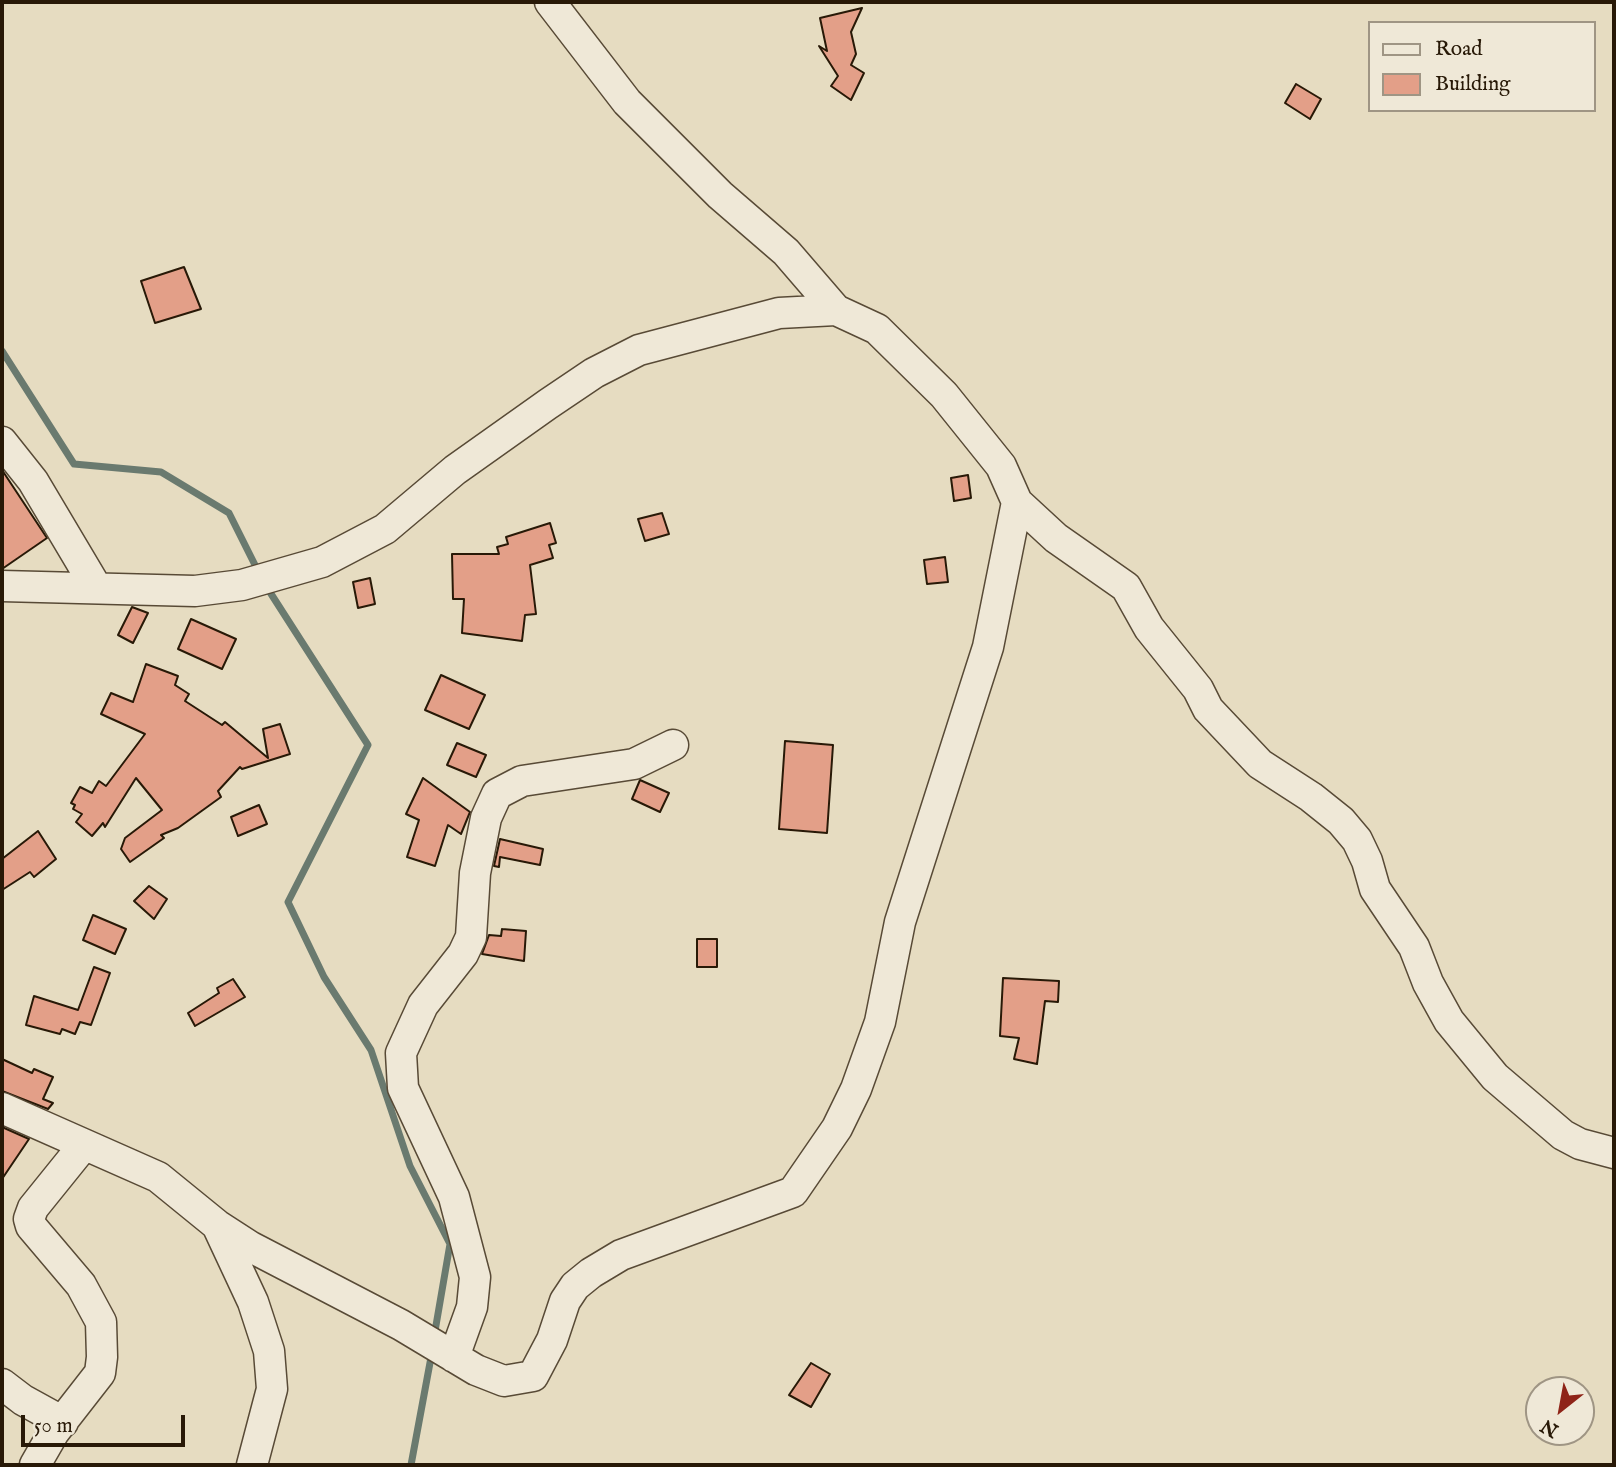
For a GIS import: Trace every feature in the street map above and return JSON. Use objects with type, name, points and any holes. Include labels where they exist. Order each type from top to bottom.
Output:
[{"type":"street","points":[[550,2],[627,102],[720,195],[786,252],[836,310],[877,330],[944,395],[1001,466],[1017,502],[1056,538],[1126,587],[1149,628],[1198,689],[1208,709],[1260,764],[1311,797],[1341,821],[1357,840],[1367,861],[1375,889],[1414,947],[1428,983],[1449,1021],[1496,1077],[1563,1135],[1580,1144],[1614,1153]]},
{"type":"street","points":[[2,586],[195,591],[242,586],[322,562],[384,530],[454,470],[594,373],[639,350],[779,313],[836,310]]},
{"type":"street","points":[[2,442],[40,491],[96,587]]},
{"type":"street","points":[[2,1108],[158,1177],[217,1225],[300,1275],[401,1325],[450,1354],[504,1381],[533,1376],[552,1340],[565,1301],[575,1286],[621,1255],[793,1192],[837,1128],[856,1089],[880,1022],[900,922],[988,646],[1017,502]]},
{"type":"street","points":[[450,1354],[472,1307],[475,1277],[454,1198],[403,1088],[401,1053],[424,1005],[463,954],[471,937],[475,873],[486,818],[497,794],[523,781],[634,764],[673,746]]},
{"type":"street","points":[[35,1465],[100,1373],[101,1322],[80,1285],[31,1226],[29,1219],[33,1208],[83,1146]]},
{"type":"street","points":[[217,1225],[253,1302],[269,1352],[272,1389],[252,1465]]},
{"type":"street","points":[[2,1384],[23,1400],[63,1422]]},
{"type":"building","points":[[862,8],[851,32],[856,54],[851,65],[864,73],[851,100],[831,86],[838,76],[819,46],[827,51],[820,18]]},
{"type":"building","points":[[1296,84],[1321,99],[1310,119],[1285,103]]},
{"type":"building","points":[[184,267],[201,309],[155,323],[141,281]]},
{"type":"building","points":[[2,470],[47,538],[2,569]]},
{"type":"building","points":[[968,475],[971,498],[954,501],[951,478]]},
{"type":"building","points":[[662,513],[669,534],[645,541],[638,519]]},
{"type":"building","points":[[550,523],[556,543],[549,545],[553,558],[530,565],[536,614],[525,615],[522,641],[462,633],[464,599],[453,599],[452,554],[499,554],[497,547],[508,544],[506,537]]},
{"type":"building","points":[[945,557],[948,582],[927,584],[924,560]]},
{"type":"building","points":[[370,578],[375,604],[358,608],[353,582]]},
{"type":"building","points":[[132,607],[148,613],[133,643],[118,635]]},
{"type":"building","points":[[191,619],[236,639],[222,669],[178,649]]},
{"type":"building","points":[[146,664],[178,676],[175,685],[189,694],[185,701],[222,725],[225,722],[268,758],[263,729],[280,724],[290,754],[242,769],[240,767],[218,791],[221,797],[178,828],[161,835],[164,838],[130,862],[121,849],[125,838],[162,810],[136,778],[105,827],[103,823],[92,836],[76,822],[82,814],[73,809],[75,805],[71,803],[80,787],[92,793],[99,781],[106,786],[145,734],[101,714],[111,693],[133,702]]},
{"type":"building","points":[[441,675],[485,695],[469,729],[425,710]]},
{"type":"building","points":[[785,741],[833,745],[827,833],[779,829]]},
{"type":"building","points":[[457,743],[486,755],[476,777],[447,765]]},
{"type":"building","points":[[423,778],[470,812],[461,834],[448,825],[435,866],[407,857],[419,820],[406,814]]},
{"type":"building","points":[[640,780],[669,793],[660,812],[632,799]]},
{"type":"building","points":[[259,805],[267,824],[238,836],[231,817]]},
{"type":"building","points":[[38,831],[56,859],[34,877],[30,872],[2,890],[2,859]]},
{"type":"building","points":[[500,839],[543,849],[540,865],[500,857],[499,867],[494,866]]},
{"type":"building","points":[[149,886],[167,899],[154,919],[134,901]]},
{"type":"building","points":[[93,915],[126,929],[115,954],[83,940]]},
{"type":"building","points":[[502,929],[526,931],[524,961],[482,954],[489,935],[501,936]]},
{"type":"building","points":[[697,939],[717,939],[717,967],[697,967]]},
{"type":"building","points":[[94,967],[110,973],[91,1025],[80,1022],[75,1034],[62,1029],[60,1034],[26,1025],[34,996],[78,1010]]},
{"type":"building","points":[[1003,978],[1059,981],[1058,1002],[1045,1001],[1037,1064],[1014,1059],[1019,1038],[1000,1036]]},
{"type":"building","points":[[233,979],[245,997],[195,1026],[188,1013],[219,993],[217,988]]},
{"type":"building","points":[[2,1059],[32,1073],[34,1069],[53,1077],[43,1099],[53,1103],[48,1109],[2,1091]]},
{"type":"building","points":[[2,1127],[29,1139],[2,1179]]},
{"type":"building","points":[[811,1363],[830,1374],[811,1407],[789,1395]]},
{"type":"waterway","points":[[2,351],[74,464],[161,472],[229,513],[259,573]]},
{"type":"waterway","points":[[266,586],[368,745],[288,902],[324,977],[371,1050],[410,1166],[450,1244],[434,1337]]},
{"type":"waterway","points":[[411,1465],[432,1352]]}]
